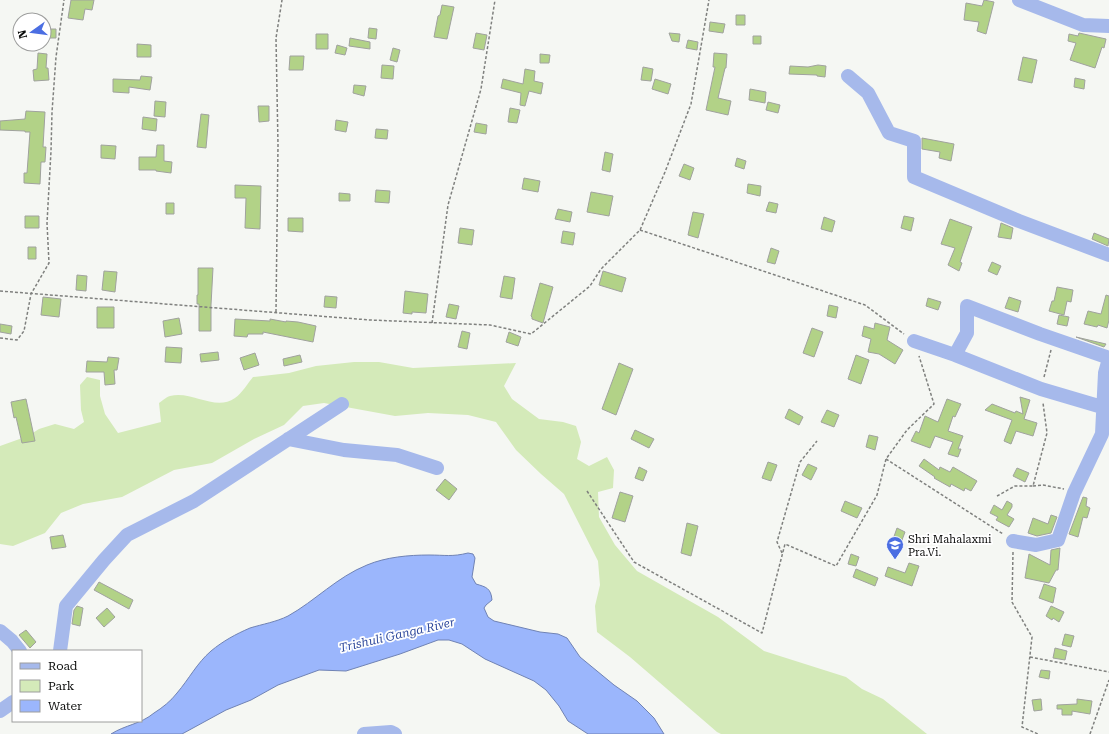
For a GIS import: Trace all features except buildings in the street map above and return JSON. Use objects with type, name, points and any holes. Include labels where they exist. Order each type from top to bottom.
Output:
[{"type":"street","points":[[1019,0],[1082,25],[1109,26]]},
{"type":"street","points":[[848,76],[868,93],[889,133],[914,141],[914,177],[1019,221],[1109,255]]},
{"type":"street","points":[[955,355],[967,333],[967,306],[1109,358],[1105,373],[1106,410],[1102,434],[1074,493],[1058,540],[1036,545],[1013,541]]},
{"type":"street","points":[[914,341],[955,355],[1041,389],[1106,410]]},
{"type":"street","points":[[60,650],[66,606],[127,535],[194,501],[342,404]]},
{"type":"street","points":[[288,439],[344,450],[397,454],[437,468]]},
{"type":"street","points":[[0,631],[12,641],[19,650]]},
{"type":"street","points":[[0,711],[12,703]]},
{"type":"street","points":[[364,734],[391,732],[395,734]]},
{"type":"path","points":[[0,338],[17,340],[24,331],[31,294],[49,263],[47,223],[52,112],[56,57],[64,0]]},
{"type":"path","points":[[276,312],[278,145],[276,38],[282,0]]},
{"type":"path","points":[[432,323],[448,205],[481,89],[495,0]]},
{"type":"path","points":[[0,291],[370,320],[490,326],[532,334],[590,286],[601,269],[640,230],[665,172],[691,104],[709,0]]},
{"type":"path","points":[[587,491],[634,562],[762,633],[784,544],[836,566],[877,495],[886,459],[907,430],[934,404],[914,341],[865,305],[640,230]]},
{"type":"path","points":[[1033,486],[1047,433],[1041,389],[1054,338]]},
{"type":"path","points":[[782,554],[777,542],[800,462],[818,441]]},
{"type":"path","points":[[886,459],[1013,541],[1012,602],[1032,637],[1022,727],[1038,734]]},
{"type":"path","points":[[997,496],[1016,486],[1033,486],[1043,484],[1074,493]]},
{"type":"path","points":[[1030,657],[1109,672]]},
{"type":"path","points":[[1090,734],[1109,680]]},
{"type":"green space","points":[[354,362],[379,362],[413,368],[516,363],[504,386],[512,399],[539,419],[563,422],[576,426],[581,442],[577,459],[589,466],[607,457],[614,470],[613,488],[598,492],[599,517],[615,545],[637,571],[718,617],[764,651],[846,677],[862,689],[883,699],[927,734],[721,734],[717,732],[630,657],[597,632],[595,606],[600,585],[598,561],[564,494],[516,450],[496,422],[468,415],[428,413],[395,416],[324,403],[303,406],[284,425],[254,439],[212,463],[174,470],[122,497],[83,504],[61,513],[45,533],[13,546],[0,544],[0,446],[28,436],[39,429],[55,424],[74,429],[84,422],[81,410],[80,385],[87,377],[100,380],[100,396],[105,414],[118,433],[161,422],[159,403],[170,396],[178,395],[211,402],[227,402],[238,396],[253,377],[289,373],[316,366]]},
{"type":"water","name":"Trishuli Ganga River","points":[[473,554],[475,558],[472,577],[476,584],[489,590],[492,600],[484,608],[488,617],[494,621],[540,632],[558,634],[567,638],[580,657],[614,685],[637,701],[654,718],[664,734],[588,734],[568,721],[559,706],[546,690],[534,681],[485,659],[462,644],[449,640],[438,640],[346,671],[319,670],[278,685],[251,700],[226,710],[182,734],[111,734],[122,728],[142,722],[166,704],[175,696],[201,661],[220,644],[250,628],[288,616],[336,582],[356,570],[374,562],[398,557]]},
{"type":"place","name":"Shri Mahalaxmi Pra.Vi.","points":[[895,560]]}]
